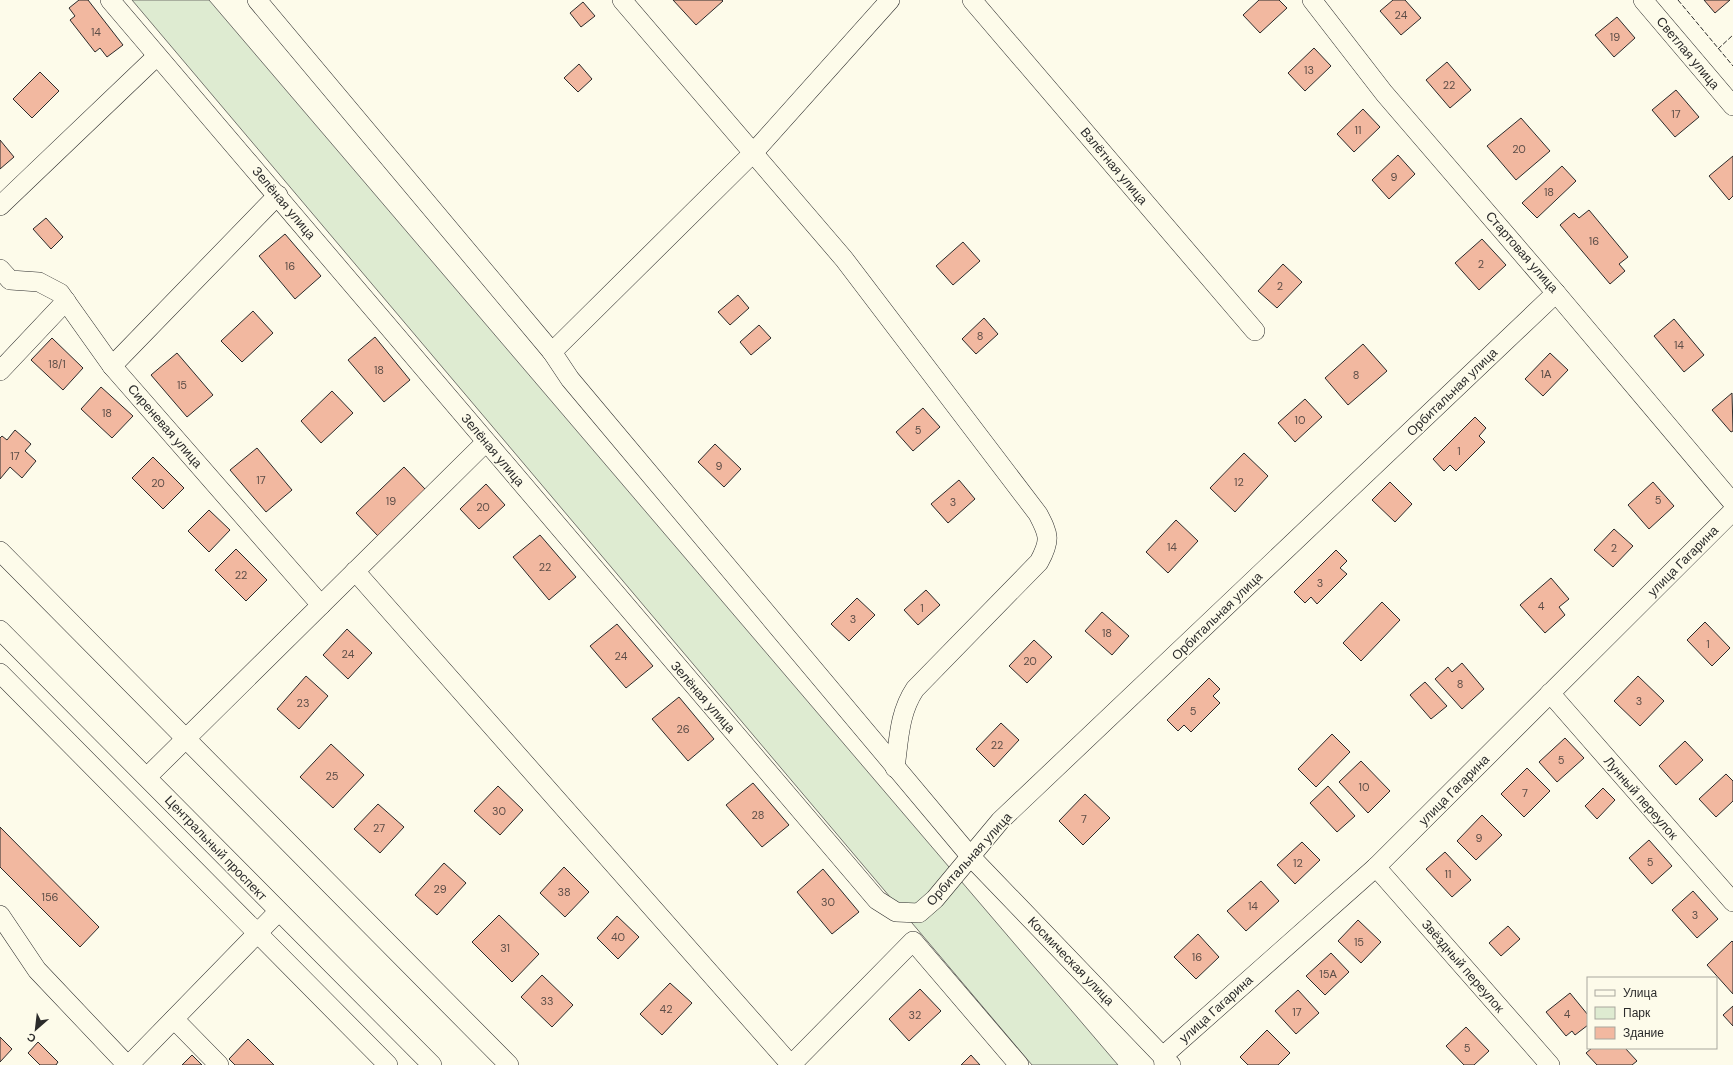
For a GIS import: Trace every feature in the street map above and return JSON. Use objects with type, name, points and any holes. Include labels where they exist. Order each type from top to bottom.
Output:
[{"type":"street","name":"Зелёная улица","points":[[110,0],[156,56],[278,195],[486,442],[877,900]]},
{"type":"street","name":"Космическая улица","points":[[257,0],[552,352],[570,379],[971,857],[1166,1062]]},
{"type":"street","points":[[622,0],[844,259],[1038,514],[1047,531],[1048,546],[1039,562],[915,689],[906,703],[902,718],[895,768]]},
{"type":"street","points":[[552,352],[753,153],[890,0]]},
{"type":"street","name":"Взлётная улица","points":[[972,0],[1255,331]]},
{"type":"street","name":"Стартовая улица","points":[[1312,0],[1384,93],[1556,293],[1733,504]]},
{"type":"street","name":"Светлая улица","points":[[1643,0],[1733,106]]},
{"type":"street","points":[[0,206],[156,56]]},
{"type":"street","points":[[112,366],[278,195]]},
{"type":"street","name":"Сиреневая улица","points":[[0,269],[10,280],[39,282],[60,293],[112,366],[321,605]]},
{"type":"street","name":"Орбитальная улица","points":[[877,900],[896,912],[919,913],[935,899],[1000,821],[1556,293]]},
{"type":"street","points":[[0,371],[66,301]]},
{"type":"street","points":[[147,777],[486,442]]},
{"type":"street","name":"улица Гагарина","points":[[1166,1062],[1376,867],[1733,512]]},
{"type":"street","points":[[0,551],[509,1065]]},
{"type":"street","points":[[355,571],[791,1065],[913,941]]},
{"type":"street","name":"Центральный проспект","points":[[0,630],[147,777],[278,912],[432,1065]]},
{"type":"street","points":[[0,673],[256,934],[388,1065]]},
{"type":"street","name":"Лунный переулок","points":[[1550,694],[1733,902]]},
{"type":"street","name":"Звёздный переулок","points":[[1376,867],[1550,1065]]},
{"type":"street","points":[[0,915],[37,970],[128,1065],[278,912]]},
{"type":"street","points":[[896,912],[913,941],[1019,1065]]},
{"type":"street","points":[[174,1019],[219,1065]]},
{"type":"green space","points":[[132,0],[209,0],[1118,1065],[1032,1065]]},
{"type":"building","points":[[79,0],[88,0],[123,45],[107,57],[100,48],[95,52],[70,20],[75,16],[69,8]]},
{"type":"building","points":[[673,0],[722,0],[723,1],[696,25]]},
{"type":"building","points":[[1259,0],[1279,0],[1287,8],[1260,33],[1243,15]]},
{"type":"building","points":[[1393,0],[1405,0],[1421,18],[1401,35],[1380,11]]},
{"type":"building","points":[[1704,0],[1730,0],[1715,13]]},
{"type":"building","points":[[583,2],[595,16],[581,27],[570,13]]},
{"type":"building","points":[[1617,17],[1635,38],[1614,57],[1595,35]]},
{"type":"building","points":[[1314,48],[1331,66],[1305,91],[1288,73]]},
{"type":"building","points":[[1447,62],[1471,90],[1450,108],[1426,80]]},
{"type":"building","points":[[579,64],[592,79],[578,92],[564,78]]},
{"type":"building","points":[[40,72],[59,91],[32,118],[13,99]]},
{"type":"building","points":[[1676,90],[1699,117],[1675,137],[1652,110]]},
{"type":"building","points":[[1363,109],[1380,127],[1354,152],[1337,134]]},
{"type":"building","points":[[1521,118],[1550,151],[1516,180],[1487,146]]},
{"type":"building","points":[[0,140],[14,157],[0,169]]},
{"type":"building","points":[[1398,155],[1415,174],[1389,199],[1372,180]]},
{"type":"building","points":[[1733,156],[1733,196],[1729,200],[1709,176]]},
{"type":"building","points":[[1562,166],[1576,181],[1537,218],[1522,203]]},
{"type":"building","points":[[1589,210],[1628,257],[1619,264],[1625,271],[1610,284],[1560,225],[1574,213],[1579,218]]},
{"type":"building","points":[[46,218],[63,237],[51,249],[33,229]]},
{"type":"building","points":[[285,234],[321,276],[295,299],[259,256]]},
{"type":"building","points":[[1482,239],[1506,265],[1479,290],[1455,263]]},
{"type":"building","points":[[963,242],[980,261],[953,285],[936,266]]},
{"type":"building","points":[[1283,264],[1302,282],[1277,308],[1258,291]]},
{"type":"building","points":[[738,295],[749,308],[730,325],[718,312]]},
{"type":"building","points":[[253,311],[273,333],[242,362],[221,341]]},
{"type":"building","points":[[984,318],[998,334],[976,354],[962,339]]},
{"type":"building","points":[[1674,319],[1704,355],[1684,372],[1654,336]]},
{"type":"building","points":[[759,325],[771,338],[751,355],[740,342]]},
{"type":"building","points":[[375,337],[410,380],[384,402],[348,360]]},
{"type":"building","points":[[52,338],[83,368],[63,390],[31,360]]},
{"type":"building","points":[[1363,344],[1387,371],[1348,405],[1325,378]]},
{"type":"building","points":[[177,353],[213,395],[187,417],[151,375]]},
{"type":"building","points":[[1550,353],[1568,370],[1543,396],[1525,379]]},
{"type":"building","points":[[101,387],[133,416],[112,438],[81,409]]},
{"type":"building","points":[[332,391],[353,413],[321,443],[301,421]]},
{"type":"building","points":[[1732,393],[1733,431],[1731,432],[1712,410]]},
{"type":"building","points":[[1305,399],[1322,417],[1295,442],[1278,423]]},
{"type":"building","points":[[923,408],[940,427],[913,451],[896,432]]},
{"type":"building","points":[[1475,417],[1486,428],[1479,436],[1485,442],[1456,471],[1450,465],[1444,471],[1433,459]]},
{"type":"building","points":[[15,430],[31,444],[25,451],[36,461],[22,478],[10,467],[0,479],[0,438],[2,436],[7,440]]},
{"type":"building","points":[[715,444],[741,469],[724,487],[698,462]]},
{"type":"building","points":[[257,448],[292,490],[266,512],[230,470]]},
{"type":"building","points":[[1244,453],[1268,476],[1235,512],[1210,488]]},
{"type":"building","points":[[153,457],[184,488],[163,509],[132,478]]},
{"type":"building","points":[[404,467],[425,489],[378,536],[356,513]]},
{"type":"building","points":[[959,480],[975,499],[948,523],[931,504]]},
{"type":"building","points":[[1390,482],[1412,504],[1395,522],[1372,500]]},
{"type":"building","points":[[1653,482],[1674,506],[1649,529],[1628,505]]},
{"type":"building","points":[[486,484],[505,505],[479,529],[460,509]]},
{"type":"building","points":[[209,510],[230,530],[209,552],[188,531]]},
{"type":"building","points":[[1176,520],[1198,541],[1168,573],[1146,552]]},
{"type":"building","points":[[1614,529],[1633,546],[1613,567],[1594,550]]},
{"type":"building","points":[[540,535],[576,577],[549,600],[513,557]]},
{"type":"building","points":[[236,549],[267,580],[246,601],[215,570]]},
{"type":"building","points":[[1336,550],[1347,561],[1340,568],[1347,574],[1317,604],[1311,597],[1305,603],[1294,592]]},
{"type":"building","points":[[1551,578],[1569,599],[1559,607],[1565,615],[1545,633],[1520,605]]},
{"type":"building","points":[[926,590],[940,605],[918,625],[904,610]]},
{"type":"building","points":[[857,598],[875,615],[849,641],[831,624]]},
{"type":"building","points":[[1382,602],[1400,620],[1361,661],[1343,643]]},
{"type":"building","points":[[1102,612],[1129,636],[1112,655],[1085,631]]},
{"type":"building","points":[[1705,622],[1730,648],[1712,666],[1687,640]]},
{"type":"building","points":[[617,624],[653,666],[626,688],[590,646]]},
{"type":"building","points":[[347,629],[372,653],[348,679],[323,655]]},
{"type":"building","points":[[1034,640],[1052,657],[1027,683],[1009,666]]},
{"type":"building","points":[[1462,663],[1484,689],[1462,709],[1435,679],[1448,667],[1452,672]]},
{"type":"building","points":[[306,676],[328,696],[299,729],[277,709]]},
{"type":"building","points":[[1638,676],[1664,701],[1640,726],[1614,701]]},
{"type":"building","points":[[1209,678],[1220,689],[1213,696],[1220,703],[1191,732],[1184,725],[1178,731],[1167,720]]},
{"type":"building","points":[[1425,682],[1447,706],[1431,719],[1410,695]]},
{"type":"building","points":[[679,697],[714,739],[688,761],[652,719]]},
{"type":"building","points":[[1001,723],[1019,740],[994,767],[976,749]]},
{"type":"building","points":[[1332,734],[1350,752],[1316,787],[1298,769]]},
{"type":"building","points":[[1565,738],[1584,758],[1557,782],[1539,762]]},
{"type":"building","points":[[1685,741],[1703,760],[1676,785],[1659,766]]},
{"type":"building","points":[[331,744],[364,775],[333,808],[300,777]]},
{"type":"building","points":[[1361,761],[1390,791],[1368,813],[1339,782]]},
{"type":"building","points":[[1527,768],[1550,791],[1524,817],[1501,794]]},
{"type":"building","points":[[1726,774],[1733,781],[1733,801],[1716,817],[1699,799]]},
{"type":"building","points":[[753,783],[789,825],[762,847],[726,805]]},
{"type":"building","points":[[498,786],[523,810],[500,835],[474,811]]},
{"type":"building","points":[[1328,786],[1355,816],[1337,832],[1310,803]]},
{"type":"building","points":[[1603,788],[1615,800],[1597,819],[1585,806]]},
{"type":"building","points":[[1085,794],[1110,818],[1083,845],[1059,821]]},
{"type":"building","points":[[378,804],[404,827],[380,853],[354,829]]},
{"type":"building","points":[[1482,815],[1502,835],[1476,860],[1457,841]]},
{"type":"building","points":[[0,827],[99,927],[80,947],[0,867]]},
{"type":"building","points":[[1649,840],[1672,866],[1652,884],[1629,858]]},
{"type":"building","points":[[1302,842],[1320,860],[1295,884],[1277,865]]},
{"type":"building","points":[[1445,852],[1471,880],[1452,897],[1426,869]]},
{"type":"building","points":[[444,863],[466,883],[437,915],[415,895]]},
{"type":"building","points":[[564,867],[589,892],[565,917],[540,893]]},
{"type":"building","points":[[823,869],[859,912],[832,934],[797,892]]},
{"type":"building","points":[[1261,881],[1279,901],[1246,931],[1227,911]]},
{"type":"building","points":[[1693,891],[1718,919],[1697,938],[1672,910]]},
{"type":"building","points":[[499,915],[539,954],[512,982],[472,942]]},
{"type":"building","points":[[617,916],[639,937],[618,959],[597,938]]},
{"type":"building","points":[[1358,920],[1381,942],[1361,963],[1338,941]]},
{"type":"building","points":[[1508,926],[1520,939],[1501,956],[1489,943]]},
{"type":"building","points":[[1198,934],[1219,957],[1196,979],[1174,957]]},
{"type":"building","points":[[1732,941],[1733,942],[1733,994],[1707,965]]},
{"type":"building","points":[[1331,953],[1349,972],[1325,995],[1306,976]]},
{"type":"building","points":[[542,975],[573,1005],[552,1027],[521,997]]},
{"type":"building","points":[[670,983],[692,1003],[662,1035],[640,1014]]},
{"type":"building","points":[[920,989],[941,1011],[909,1041],[889,1019]]},
{"type":"building","points":[[1298,990],[1319,1013],[1296,1034],[1275,1011]]},
{"type":"building","points":[[1570,993],[1587,1014],[1587,1026],[1575,1035],[1572,1031],[1566,1036],[1546,1012]]},
{"type":"building","points":[[1733,1006],[1733,1026],[1723,1015]]},
{"type":"building","points":[[1466,1027],[1489,1051],[1474,1065],[1464,1065],[1446,1046]]},
{"type":"building","points":[[1267,1030],[1290,1053],[1278,1065],[1248,1065],[1240,1057]]},
{"type":"building","points":[[0,1037],[12,1049],[0,1062]]},
{"type":"building","points":[[248,1039],[274,1065],[235,1065],[229,1059]]},
{"type":"building","points":[[38,1042],[58,1062],[56,1065],[40,1065],[28,1053]]},
{"type":"building","points":[[1591,1049],[1626,1049],[1637,1061],[1632,1065],[1597,1065],[1586,1053]]},
{"type":"building","points":[[192,1055],[202,1065],[182,1065]]},
{"type":"building","points":[[971,1055],[980,1065],[961,1065]]},
{"type":"fence","points":[[1678,0],[1733,66]]},
{"type":"fence","points":[[1718,49],[1733,35]]}]
